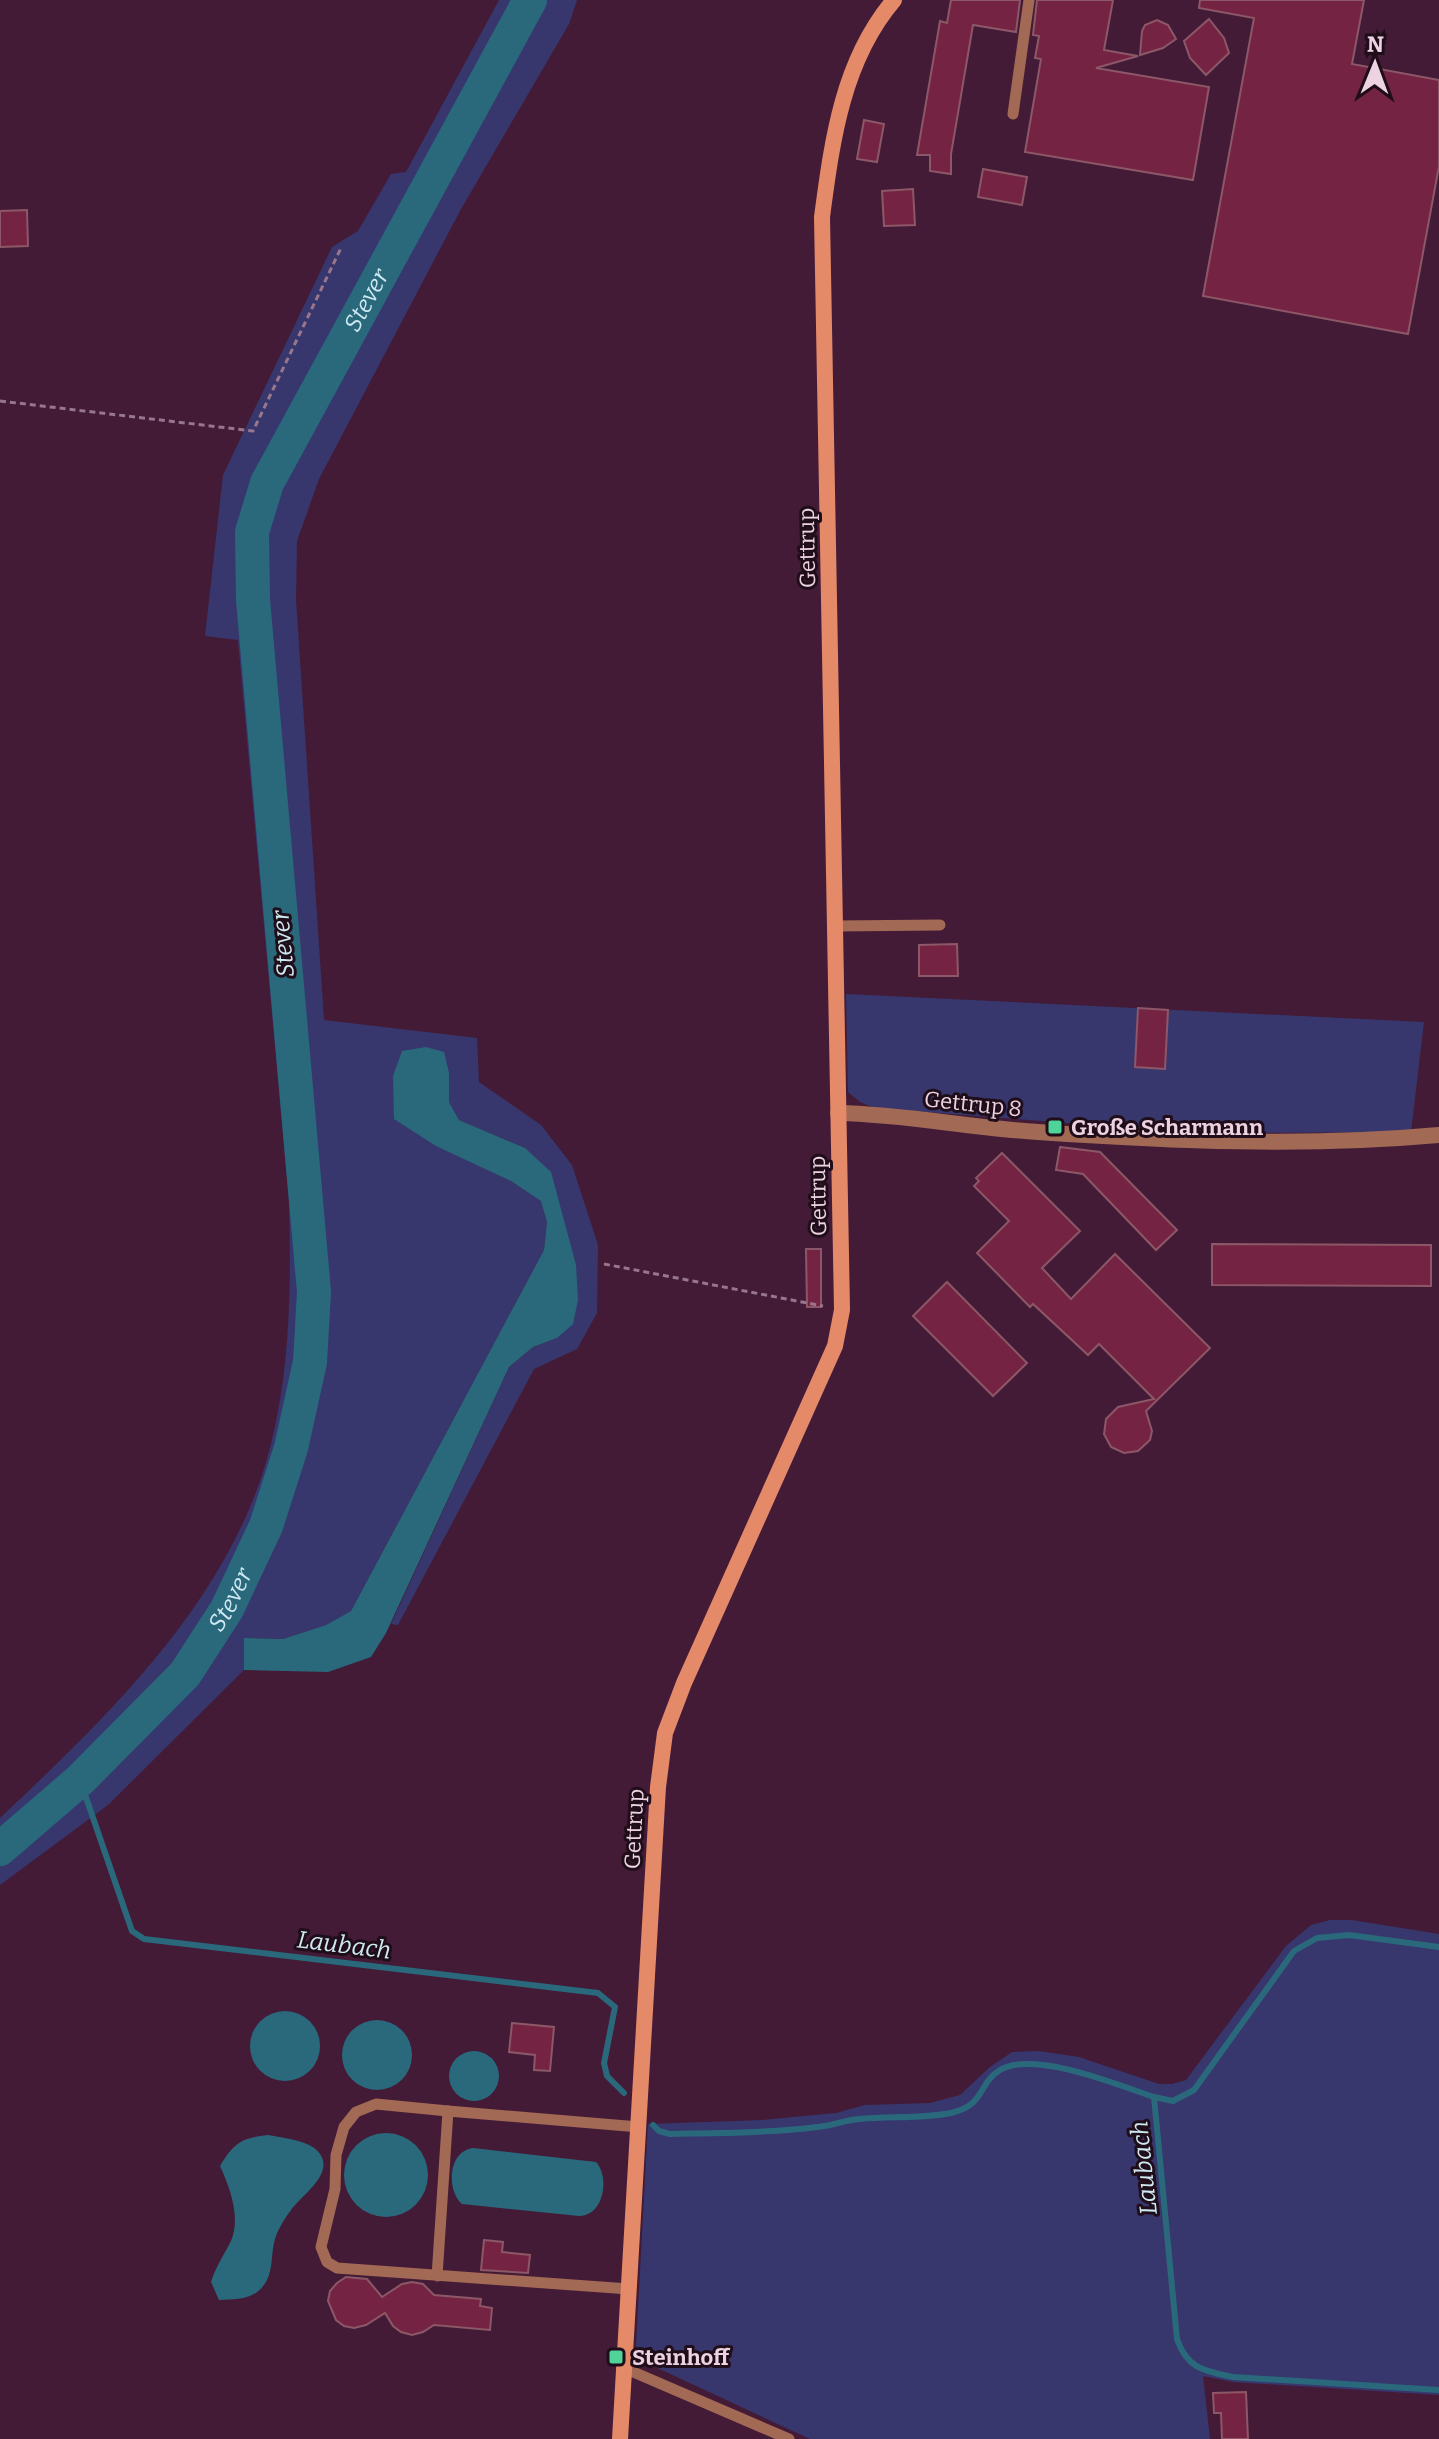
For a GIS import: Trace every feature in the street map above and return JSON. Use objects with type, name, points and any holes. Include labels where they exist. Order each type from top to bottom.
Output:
[{"type":"street","name":"Gettrup","points":[[620,2439],[658,1787],[665,1733],[684,1683],[835,1346],[842,1310],[822,217],[836,121],[848,84],[865,45],[894,0]]},
{"type":"street","name":"Gettrup 8","points":[[838,1113],[1040,1133],[1229,1141],[1317,1144],[1439,1135]]},
{"type":"lane","points":[[1013,114],[1029,0]]},
{"type":"lane","points":[[836,926],[940,925]]},
{"type":"lane","points":[[629,2289],[337,2268],[327,2262],[321,2247],[335,2189],[336,2155],[344,2127],[356,2112],[376,2104],[639,2127]]},
{"type":"lane","points":[[437,2276],[448,2111]]},
{"type":"lane","points":[[624,2368],[789,2439]]},
{"type":"path","points":[[0,401],[253,431],[341,248]]},
{"type":"path","points":[[604,1264],[842,1310]]},
{"type":"shaded area","points":[[499,0],[577,0],[569,24],[461,209],[319,479],[297,541],[296,600],[324,1020],[477,1038],[479,1082],[541,1125],[572,1165],[598,1245],[597,1313],[577,1349],[534,1369],[398,1625],[391,1624],[509,1367],[533,1347],[557,1338],[578,1300],[525,1148],[459,1120],[449,1102],[449,1073],[393,1076],[511,1181],[542,1201],[547,1222],[544,1250],[351,1611],[326,1625],[283,1639],[245,1638],[244,1670],[108,1805],[0,1885],[0,1818],[125,1694],[198,1602],[228,1552],[253,1500],[271,1444],[286,1353],[289,1201],[238,640],[205,636],[223,475],[332,247],[358,231],[391,174],[406,172]]},
{"type":"shaded area","points":[[846,994],[1424,1022],[1411,1132],[1195,1133],[875,1108],[860,1102],[848,1092]]},
{"type":"shaded area","points":[[1330,1920],[1352,1920],[1439,1934],[1439,2395],[1233,2382],[1203,2376],[1210,2439],[810,2439],[643,2360],[636,2346],[648,2124],[762,2120],[836,2113],[865,2105],[930,2103],[960,2095],[990,2067],[1012,2052],[1039,2051],[1079,2057],[1159,2084],[1186,2080],[1286,1946],[1311,1925]]},
{"type":"water","points":[[426,1047],[444,1052],[449,1073],[449,1102],[459,1120],[525,1148],[551,1172],[576,1265],[578,1300],[573,1324],[557,1338],[533,1347],[509,1367],[386,1633],[371,1657],[328,1672],[244,1670],[244,1638],[283,1639],[326,1625],[351,1611],[544,1250],[547,1222],[541,1201],[511,1181],[436,1146],[394,1119],[393,1076],[402,1051]]},
{"type":"water","points":[[285,2011],[304,2017],[314,2027],[320,2046],[314,2065],[304,2075],[285,2081],[266,2075],[256,2065],[250,2046],[256,2027],[266,2017]]},
{"type":"water","points":[[377,2020],[402,2030],[412,2055],[402,2080],[377,2090],[352,2080],[342,2055],[352,2030]]},
{"type":"water","points":[[474,2051],[492,2058],[499,2076],[492,2094],[474,2101],[456,2094],[449,2076],[456,2058]]},
{"type":"water","points":[[386,2133],[402,2136],[416,2145],[425,2159],[428,2175],[425,2191],[416,2205],[402,2214],[386,2217],[370,2214],[356,2205],[347,2191],[344,2175],[347,2159],[356,2145],[370,2136]]},
{"type":"water","points":[[268,2135],[296,2140],[316,2149],[323,2169],[279,2230],[264,2285],[249,2296],[219,2300],[211,2282],[231,2241],[235,2222],[231,2193],[220,2166],[239,2143]]},
{"type":"water","points":[[473,2148],[596,2162],[603,2177],[599,2203],[594,2210],[579,2216],[462,2204],[453,2190],[452,2172],[458,2156]]},
{"type":"building","points":[[951,0],[1020,0],[1016,32],[973,25],[951,154],[951,174],[930,171],[930,155],[917,155],[940,21],[947,23]]},
{"type":"building","points":[[1037,0],[1113,0],[1104,50],[1138,56],[1096,68],[1209,87],[1193,180],[1025,152],[1041,59],[1035,58],[1039,36],[1033,35]]},
{"type":"building","points":[[1200,0],[1364,0],[1352,64],[1439,80],[1439,166],[1408,334],[1203,296],[1254,18],[1199,8]]},
{"type":"building","points":[[1209,19],[1224,38],[1229,53],[1206,75],[1190,58],[1184,41]]},
{"type":"building","points":[[1157,20],[1168,25],[1176,39],[1163,48],[1140,55],[1142,31],[1145,25]]},
{"type":"building","points":[[864,120],[884,124],[877,162],[857,159]]},
{"type":"building","points":[[983,169],[1027,177],[1022,205],[978,197]]},
{"type":"building","points":[[913,189],[915,225],[884,226],[882,191]]},
{"type":"building","points":[[27,210],[28,246],[0,247],[0,211]]},
{"type":"building","points":[[957,944],[958,976],[919,976],[919,945]]},
{"type":"building","points":[[1138,1008],[1168,1010],[1165,1069],[1135,1067]]},
{"type":"building","points":[[1060,1147],[1100,1152],[1177,1230],[1156,1250],[1083,1174],[1056,1170]]},
{"type":"building","points":[[1002,1153],[1080,1231],[1042,1268],[1071,1299],[1115,1254],[1210,1348],[1146,1411],[1152,1431],[1150,1440],[1138,1451],[1124,1453],[1111,1447],[1104,1434],[1106,1419],[1118,1407],[1154,1399],[1099,1344],[1088,1355],[1033,1304],[1030,1307],[977,1253],[1009,1221],[974,1186],[979,1181],[976,1178]]},
{"type":"building","points":[[1212,1244],[1431,1245],[1431,1286],[1212,1285]]},
{"type":"building","points":[[806,1249],[821,1249],[821,1307],[807,1307]]},
{"type":"building","points":[[947,1282],[1027,1363],[993,1396],[913,1316]]},
{"type":"building","points":[[512,2023],[554,2027],[550,2071],[534,2070],[535,2055],[509,2052]]},
{"type":"building","points":[[484,2240],[503,2242],[502,2252],[530,2255],[528,2273],[481,2270]]},
{"type":"building","points":[[346,2277],[367,2279],[382,2297],[402,2284],[412,2282],[423,2284],[434,2295],[481,2299],[480,2306],[492,2308],[490,2330],[434,2325],[412,2335],[393,2326],[385,2313],[366,2325],[354,2328],[344,2326],[336,2320],[328,2301],[330,2291]]},
{"type":"building","points":[[1246,2392],[1248,2439],[1222,2439],[1221,2413],[1214,2413],[1213,2393]]},
{"type":"waterway","name":"Stever","points":[[0,1849],[80,1780],[185,1674],[227,1609],[266,1526],[291,1448],[310,1362],[314,1292],[253,600],[252,532],[267,483],[530,0]]},
{"type":"waterway","name":"Laubach","points":[[80,1780],[132,1931],[144,1939],[598,1993],[615,2007],[604,2063],[607,2076],[624,2093]]},
{"type":"waterway","points":[[1154,2097],[1173,2101],[1194,2090],[1294,1951],[1317,1938],[1349,1935],[1439,1947]]},
{"type":"waterway","name":"Laubach","points":[[653,2125],[659,2131],[670,2134],[744,2132],[823,2126],[859,2119],[951,2113],[970,2105],[993,2075],[1015,2065],[1054,2067],[1120,2085],[1154,2097],[1177,2339],[1192,2363],[1233,2377],[1439,2390]]},
{"type":"place","name":"Große Scharmann","points":[[1055,1127]]},
{"type":"place","name":"Steinhoff","points":[[616,2357]]}]
